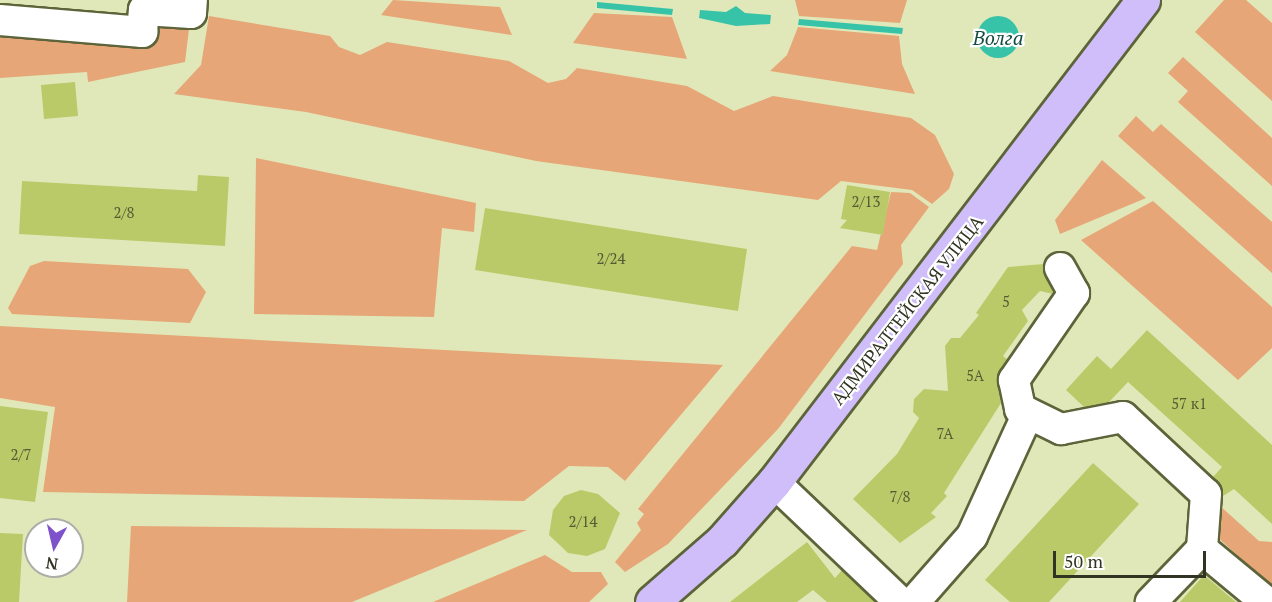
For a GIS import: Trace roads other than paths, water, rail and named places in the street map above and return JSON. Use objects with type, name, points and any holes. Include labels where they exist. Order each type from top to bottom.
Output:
[{"type":"main road","name":"АДМИРАЛТЕЙСКАЯ УЛИЦА","points":[[652,602],[722,541],[774,482],[1143,0]]},
{"type":"street","points":[[0,20],[142,32],[144,9],[191,13],[192,0]]},
{"type":"street","points":[[1060,268],[1074,293],[1014,380],[1020,409],[1061,429],[1123,417],[1206,494],[1202,549],[1151,602]]},
{"type":"street","points":[[914,602],[972,536],[1028,413]]},
{"type":"street","points":[[774,482],[900,602]]},
{"type":"street","points":[[1202,549],[1266,602]]},
{"type":"water","points":[[597,2],[673,9],[672,15],[597,8]]},
{"type":"water","points":[[736,6],[745,13],[771,15],[770,24],[736,26],[699,18],[700,10],[726,12]]},
{"type":"water","name":"Волга","points":[[998,16],[1006,17],[1013,22],[1018,29],[1018,45],[1013,52],[1006,57],[998,58],[990,57],[983,52],[978,45],[977,37],[978,29],[983,22],[990,17]]},
{"type":"water","points":[[799,19],[903,28],[902,34],[798,25]]}]
